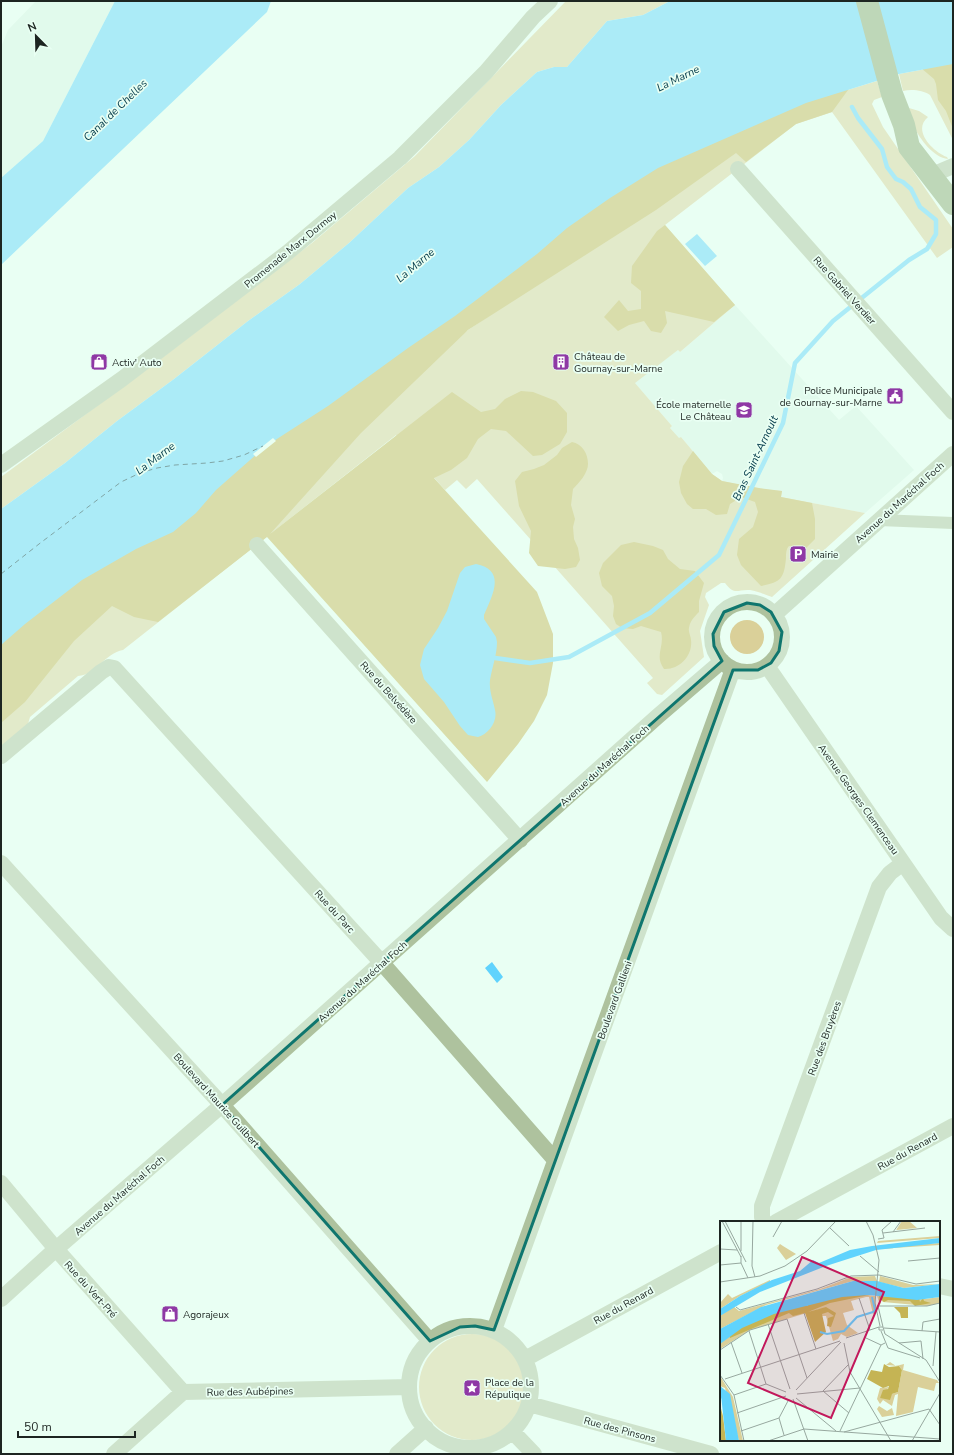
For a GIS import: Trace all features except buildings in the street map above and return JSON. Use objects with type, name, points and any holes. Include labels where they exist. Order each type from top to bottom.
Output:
[{"type":"main road","points":[[867,1],[892,94],[904,125],[909,147],[953,204]]},
{"type":"main road","points":[[904,125],[918,142],[946,169],[953,191]]},
{"type":"street","name":"Promenade Marx Dormoy","points":[[1,465],[122,379],[287,254],[400,158],[486,72],[533,17],[550,1]]},
{"type":"street","name":"Rue Gabriel Verdier","points":[[738,169],[953,412]]},
{"type":"street","name":"Avenue du Maréchal Foch","points":[[774,615],[953,454]]},
{"type":"street","points":[[879,520],[953,523]]},
{"type":"street","name":"Rue du Belvédère","points":[[257,545],[520,840]]},
{"type":"street","points":[[747,603],[760,605],[774,615],[781,628],[782,642],[777,656],[767,666],[753,672],[743,672],[728,665],[715,650],[713,634],[716,622],[724,612],[734,605],[747,603]]},
{"type":"street","name":"Avenue du Maréchal Foch","points":[[1,1299],[56,1249],[222,1105],[675,701],[728,665]]},
{"type":"street","name":"Boulevard Gallieni","points":[[494,1330],[728,665]]},
{"type":"street","name":"Avenue Georges Clemenceau","points":[[767,666],[941,918],[953,929]]},
{"type":"street","name":"Rue du Parc","points":[[1,756],[101,672],[109,668],[114,668],[382,963],[555,1160]]},
{"type":"street","name":"Boulevard Maurice Guilbert","points":[[1,863],[222,1105],[430,1341]]},
{"type":"street","name":"Rue des Bruyères","points":[[764,1221],[762,1206],[879,887],[890,873],[904,863]]},
{"type":"street","name":"Rue du Renard","points":[[778,1221],[953,1126]]},
{"type":"street","name":"Rue du Vert-Pré","points":[[1,1183],[56,1249],[183,1392]]},
{"type":"street","name":"Rue du Renard","points":[[525,1359],[720,1253]]},
{"type":"street","points":[[940,1286],[953,1289]]},
{"type":"street","points":[[460,1326],[475,1326],[494,1330],[512,1342],[525,1359],[531,1381],[529,1404],[524,1416],[512,1431],[493,1443],[466,1451],[442,1441],[426,1428],[416,1416],[409,1387],[411,1373],[416,1359],[430,1341],[445,1331],[460,1326]]},
{"type":"street","name":"Rue des Aubépines","points":[[183,1392],[409,1387]]},
{"type":"street","points":[[114,1454],[183,1392]]},
{"type":"street","name":"Rue des Pinsons","points":[[529,1404],[710,1454]]},
{"type":"street","points":[[397,1454],[426,1428]]},
{"type":"street","points":[[512,1431],[534,1454]]},
{"type":"highlighted area","points":[[747,603],[760,605],[771,612],[782,632],[779,651],[771,663],[758,670],[733,670],[494,1330],[475,1326],[460,1327],[430,1341],[222,1105],[722,661],[714,646],[713,634],[724,612]]},
{"type":"shaded area","points":[[36,1],[115,1],[43,141],[1,178],[1,47],[8,30]]},
{"type":"shaded area","points":[[566,1],[670,1],[643,15],[607,21],[567,67],[554,67],[537,72],[501,105],[469,140],[439,167],[408,188],[349,243],[300,284],[248,321],[174,379],[117,421],[65,463],[1,509],[1,477],[159,360],[312,243],[415,156]]},
{"type":"shaded area","points":[[953,57],[953,129],[946,111],[938,100],[934,79],[921,68]]},
{"type":"shaded area","points":[[953,64],[953,140],[930,95],[917,90],[903,91],[899,74]]},
{"type":"shaded area","points":[[864,68],[832,112],[796,124],[746,162],[736,153],[656,210],[468,330],[361,433],[270,534],[452,392],[481,412],[495,409],[505,399],[521,391],[533,392],[556,401],[567,413],[567,432],[560,444],[542,455],[533,456],[506,431],[491,429],[478,439],[467,458],[451,470],[434,478],[537,592],[553,634],[553,663],[547,695],[534,721],[518,744],[487,782],[267,537],[158,622],[134,617],[112,606],[74,641],[25,702],[1,723],[1,628],[648,148]]},
{"type":"shaded area","points":[[877,81],[882,97],[874,100],[872,104],[883,127],[953,229],[953,247],[937,258],[832,112],[796,124],[665,225],[735,305],[680,352],[678,350],[635,383],[672,426],[670,428],[679,438],[681,437],[712,474],[722,481],[760,489],[782,491],[781,497],[865,513],[772,597],[750,590],[734,591],[725,583],[721,583],[706,593],[705,597],[709,605],[700,631],[704,657],[662,695],[657,694],[647,683],[653,678],[477,479],[466,489],[457,480],[445,490],[396,435],[123,650],[111,655],[90,672],[78,676],[30,717],[28,724],[1,748],[1,645],[805,103]]},
{"type":"shaded area","points":[[909,108],[919,111],[928,117],[922,128],[923,134],[935,150],[948,159],[943,158],[933,152],[924,142],[913,125]]},
{"type":"shaded area","points":[[665,225],[735,305],[714,322],[665,311],[667,323],[661,333],[651,331],[644,321],[629,325],[618,331],[604,317],[619,300],[628,311],[641,309],[641,291],[631,283],[632,266],[657,231]]},
{"type":"shaded area","name":"École maternelle Le Château","points":[[735,305],[839,420],[856,406],[914,470],[865,513],[781,497],[782,491],[760,489],[722,481],[722,474],[717,471],[712,474],[681,437],[679,439],[670,428],[672,426],[634,382],[678,350],[680,352]]},
{"type":"shaded area","points":[[572,442],[579,445],[584,450],[587,456],[588,464],[585,474],[573,489],[571,505],[575,519],[573,527],[574,539],[578,548],[580,560],[576,567],[565,569],[538,566],[529,553],[531,531],[519,506],[515,481],[522,472],[544,465],[557,455],[562,448]]},
{"type":"shaded area","points":[[693,451],[712,474],[722,481],[782,491],[781,497],[812,503],[815,519],[815,539],[805,549],[789,546],[786,552],[784,571],[777,581],[761,586],[741,565],[737,555],[739,539],[753,527],[758,512],[755,502],[741,497],[730,504],[727,514],[716,515],[706,509],[693,509],[687,504],[681,493],[679,482],[683,466]]},
{"type":"shaded area","points":[[634,542],[663,550],[668,559],[680,569],[695,571],[704,583],[699,601],[699,612],[692,619],[690,626],[690,651],[684,661],[670,669],[664,669],[661,664],[661,632],[641,626],[633,629],[622,628],[616,624],[613,616],[614,606],[612,596],[602,586],[599,573],[603,563],[621,545]]},
{"type":"shaded area","points":[[744,620],[750,620],[759,625],[763,631],[763,643],[759,649],[750,654],[744,654],[735,649],[730,640],[730,634],[735,625]]},
{"type":"shaded area","points":[[472,1334],[492,1338],[509,1350],[521,1367],[525,1387],[521,1407],[509,1424],[492,1436],[472,1440],[452,1436],[435,1424],[423,1407],[419,1387],[423,1367],[435,1350],[452,1338]]},
{"type":"water","name":"Canal de Chelles","points":[[115,1],[271,1],[267,12],[1,265],[1,178],[43,141]]},
{"type":"water","name":"La Marne","points":[[670,1],[953,1],[953,64],[899,74],[806,103],[658,168],[610,198],[567,228],[537,254],[455,316],[328,406],[266,446],[216,490],[196,513],[173,532],[136,549],[82,580],[25,624],[1,645],[1,509],[65,463],[117,421],[174,379],[248,321],[300,284],[349,243],[408,188],[439,167],[469,140],[501,105],[537,72],[554,67],[567,67],[607,21],[643,15]]},
{"type":"water","points":[[697,234],[717,256],[705,266],[685,244]]},
{"type":"water","points":[[476,564],[486,567],[494,578],[495,585],[484,615],[484,619],[496,637],[497,642],[490,680],[496,714],[495,719],[489,730],[478,737],[468,735],[460,726],[444,702],[424,679],[420,665],[424,649],[447,611],[460,573],[465,567]]},
{"type":"water","points":[[492,962],[503,977],[497,983],[485,968]]},
{"type":"pier","points":[[273,438],[276,441],[256,457],[253,454]]},
{"type":"waterway","name":"Bras Saint-Arnoult","points":[[495,658],[530,663],[569,657],[650,613],[719,555],[783,423],[795,363],[833,321],[909,260],[927,249],[936,234],[936,220],[920,207],[911,189],[903,182],[896,179],[887,167],[882,149],[858,118],[852,107]]},
{"type":"ferry route","points":[[1,574],[121,482],[140,473],[157,468],[223,461],[244,455],[263,446]]},
{"type":"place","name":"Activ' Auto","points":[[99,362]]},
{"type":"place","name":"Château de Gournay-sur-Marne","points":[[561,362]]},
{"type":"place","name":"Police Municipale de Gournay-sur-Marne","points":[[895,396]]},
{"type":"place","name":"École maternelle Le Château","points":[[744,410]]},
{"type":"place","name":"Mairie","points":[[798,554]]},
{"type":"place","name":"Agorajeux","points":[[170,1314]]},
{"type":"place","name":"Place de la Répulique","points":[[472,1388]]}]
